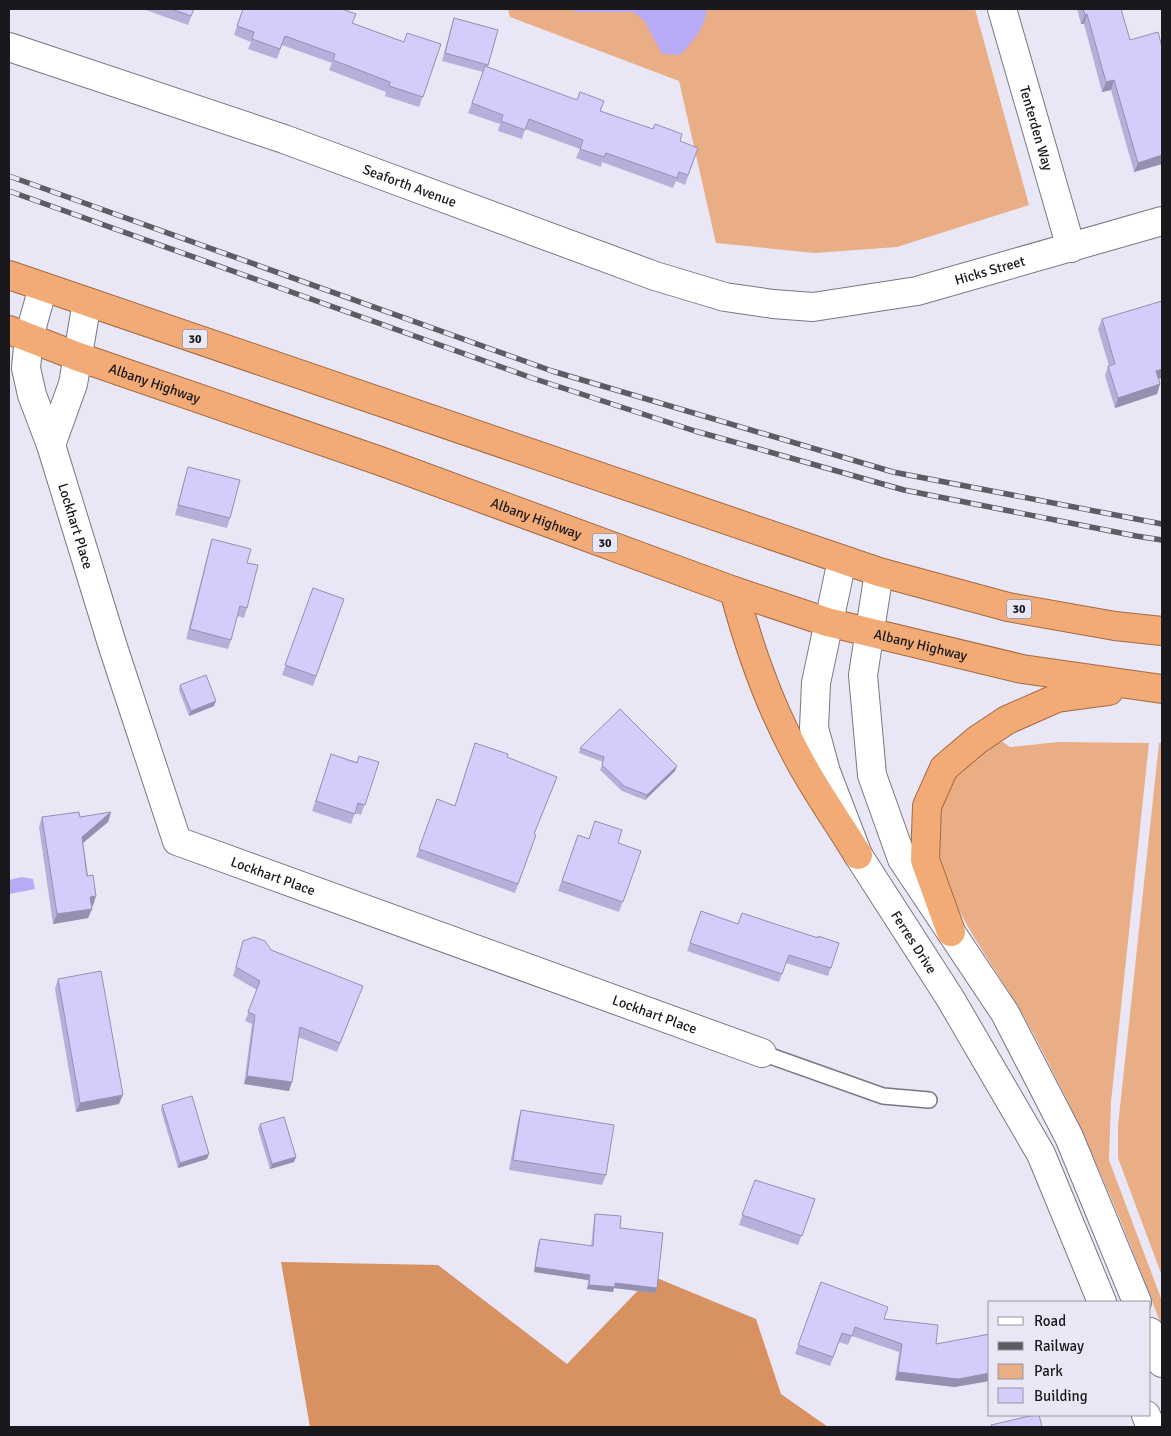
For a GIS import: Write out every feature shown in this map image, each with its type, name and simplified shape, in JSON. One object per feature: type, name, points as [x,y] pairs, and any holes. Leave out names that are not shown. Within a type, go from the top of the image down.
[{"type":"highway","name":"30","points":[[9,275],[879,572],[1008,607],[1115,626],[1162,631]]},
{"type":"highway","name":"Albany Highway","points":[[19,334],[76,356],[383,462],[827,622],[1022,669],[1152,688]]},
{"type":"highway","points":[[734,590],[747,638],[772,706],[796,756],[858,855]]},
{"type":"highway","points":[[951,932],[926,860],[927,806],[944,768],[977,740],[1008,720],[1057,698],[1152,688]]},
{"type":"street","name":"Tenterden Way","points":[[1002,9],[1071,248]]},
{"type":"street","name":"Seaforth Avenue","points":[[9,47],[284,139],[655,276],[725,297],[773,304],[813,307]]},
{"type":"street","name":"Hicks Street","points":[[813,307],[917,291],[1162,221]]},
{"type":"street","name":"Lockhart Place","points":[[43,287],[19,334],[32,395],[51,445],[116,656],[177,841],[762,1052]]},
{"type":"street","points":[[51,445],[73,384],[76,356],[87,302]]},
{"type":"street","name":"Ferres Drive","points":[[842,560],[827,622],[816,683],[814,728],[826,772],[858,855],[950,998],[1041,1154],[1102,1301]]},
{"type":"street","points":[[879,572],[863,675],[872,775],[902,859],[1005,1013],[1069,1137],[1137,1301]]},
{"type":"street","points":[[1151,1335],[1162,1363]]},
{"type":"lane","points":[[762,1052],[883,1096],[929,1100]]},
{"type":"green space","points":[[508,9],[975,9],[1029,205],[897,247],[815,253],[716,243],[679,81],[510,17]]},
{"type":"green space","points":[[1000,740],[1010,747],[1058,742],[1149,743],[1111,1102],[1109,1160],[1162,1301],[1162,1327],[1116,1209],[1078,1122],[1026,1020],[967,924],[945,878],[938,854],[937,814],[947,788],[964,767]]},
{"type":"green space","points":[[1159,743],[1162,743],[1162,1276],[1118,1158],[1118,1126]]},
{"type":"shaded area","points":[[573,9],[707,9],[701,28],[680,55],[662,54],[644,20],[633,12],[575,12]]},
{"type":"shaded area","points":[[22,877],[33,879],[35,889],[9,894],[9,880]]},
{"type":"shaded area","points":[[281,1262],[438,1265],[567,1364],[652,1276],[756,1319],[781,1394],[828,1427],[310,1427]]},
{"type":"building","points":[[171,9],[194,9],[191,16]]},
{"type":"building","points":[[243,9],[342,9],[356,14],[352,23],[404,42],[407,33],[441,44],[423,97],[389,86],[390,82],[333,60],[335,54],[285,36],[280,49],[252,39],[254,32],[237,26]]},
{"type":"building","points":[[1083,9],[1121,9],[1130,40],[1158,32],[1162,47],[1162,155],[1138,163],[1114,80],[1106,82],[1087,14],[1085,15]]},
{"type":"building","points":[[454,18],[498,30],[488,65],[445,53]]},
{"type":"building","points":[[485,66],[577,100],[580,92],[604,101],[600,111],[653,129],[655,124],[682,134],[680,141],[698,148],[688,175],[679,172],[677,178],[606,153],[604,157],[580,149],[583,140],[529,119],[525,130],[501,121],[503,115],[472,103]]},
{"type":"building","points":[[1162,301],[1162,369],[1156,371],[1160,384],[1118,398],[1108,366],[1115,364],[1102,319]]},
{"type":"building","points":[[188,467],[240,480],[230,518],[178,505]]},
{"type":"building","points":[[212,539],[251,549],[247,563],[258,565],[247,608],[240,606],[231,640],[190,629]]},
{"type":"building","points":[[313,588],[344,599],[316,676],[285,665]]},
{"type":"building","points":[[206,675],[216,701],[191,711],[180,685]]},
{"type":"building","points":[[620,709],[677,766],[647,795],[624,786],[602,765],[604,757],[580,748]]},
{"type":"building","points":[[475,743],[508,754],[507,757],[557,777],[534,834],[536,835],[518,884],[419,849],[437,799],[455,806]]},
{"type":"building","points":[[331,754],[357,763],[359,756],[379,762],[365,805],[358,803],[355,814],[316,801]]},
{"type":"building","points":[[79,812],[80,817],[111,812],[82,837],[87,876],[93,875],[96,896],[90,897],[92,909],[57,914],[42,817]]},
{"type":"building","points":[[595,821],[622,830],[618,843],[641,851],[623,902],[562,881],[578,835],[589,839]]},
{"type":"building","points":[[701,911],[738,924],[742,913],[839,943],[831,968],[789,955],[782,974],[690,943]]},
{"type":"building","points":[[254,937],[265,941],[271,950],[363,986],[340,1043],[300,1027],[292,1082],[247,1076],[255,1015],[248,1012],[260,981],[236,967],[243,941]]},
{"type":"building","points":[[101,971],[123,1095],[80,1103],[58,979]]},
{"type":"building","points":[[192,1096],[209,1154],[180,1163],[162,1105]]},
{"type":"building","points":[[521,1110],[614,1125],[606,1175],[513,1160]]},
{"type":"building","points":[[284,1117],[296,1157],[272,1164],[260,1124]]},
{"type":"building","points":[[755,1180],[815,1199],[802,1236],[742,1215]]},
{"type":"building","points":[[595,1214],[621,1216],[620,1228],[663,1233],[657,1288],[615,1283],[615,1287],[589,1285],[590,1275],[535,1267],[540,1239],[593,1246]]},
{"type":"building","points":[[821,1282],[888,1307],[884,1319],[938,1325],[936,1344],[988,1334],[988,1373],[958,1379],[898,1372],[902,1344],[855,1327],[852,1336],[842,1333],[833,1357],[798,1345]]},
{"type":"building","points":[[1030,1416],[1039,1416],[1042,1427],[992,1427],[991,1425]]},
{"type":"railway","points":[[9,176],[552,371],[893,472],[1162,524]]},
{"type":"railway","points":[[9,191],[532,378],[695,431],[904,490],[1162,540]]}]
